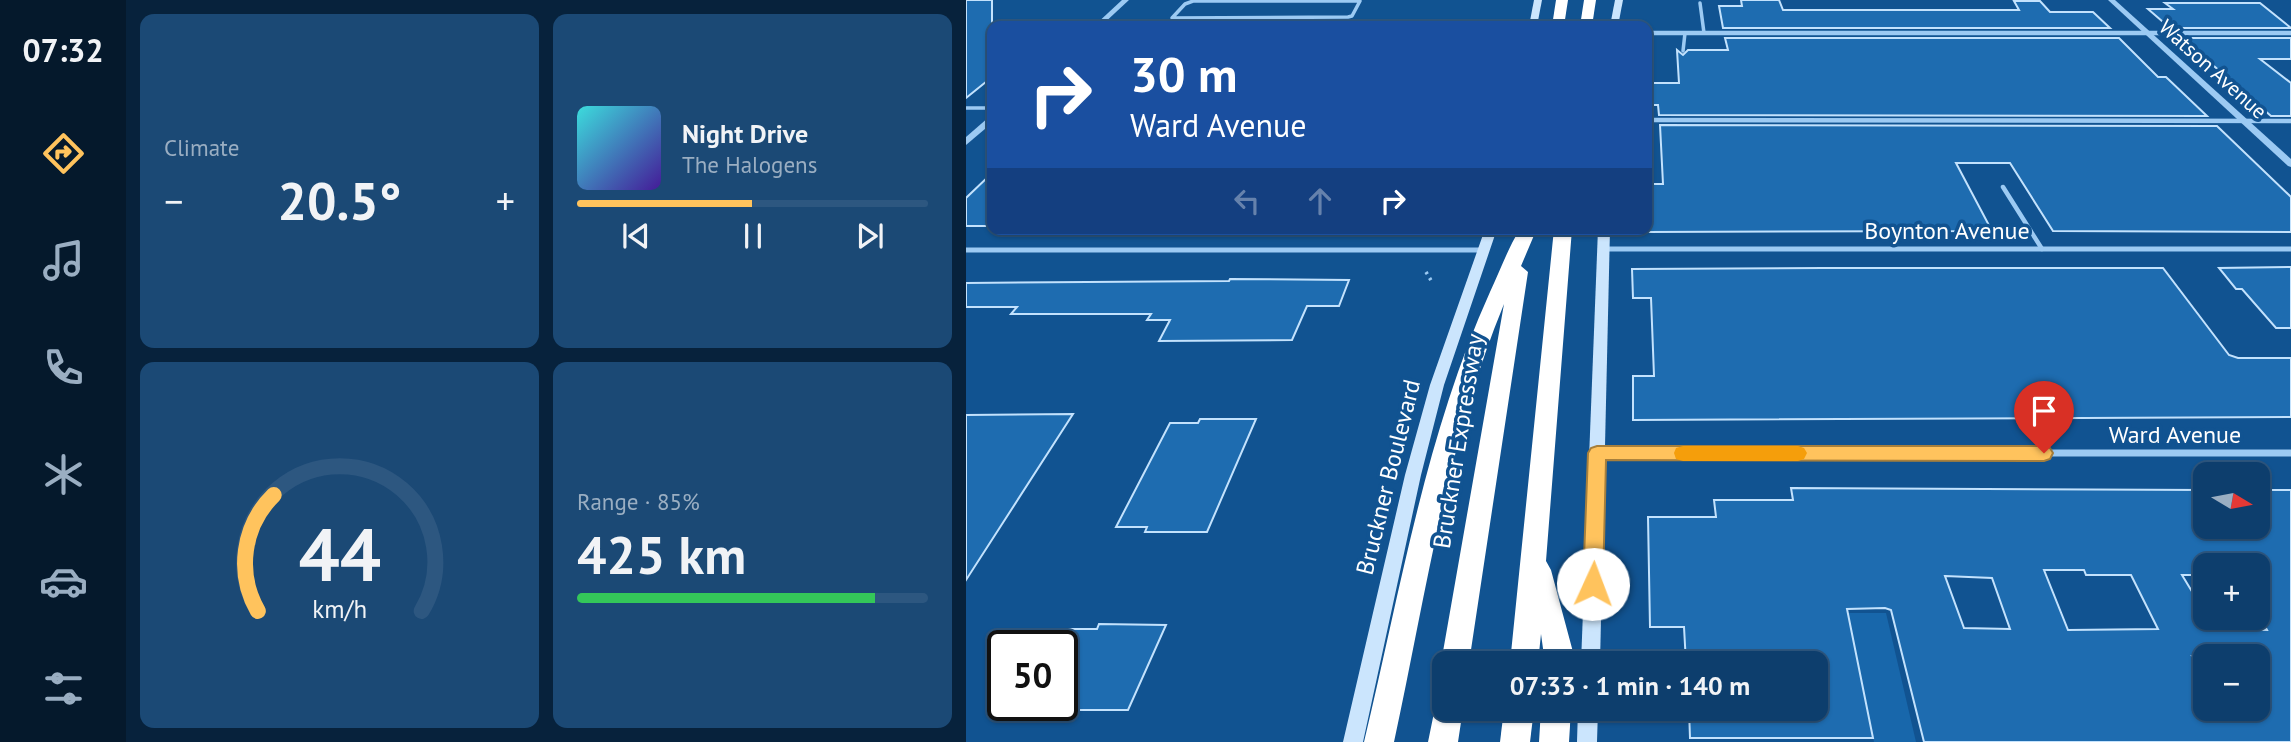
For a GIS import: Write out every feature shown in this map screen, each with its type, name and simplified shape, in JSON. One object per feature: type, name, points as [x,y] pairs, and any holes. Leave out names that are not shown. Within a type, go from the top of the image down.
[{"type":"highway","points":[[1559,21],[1562,0]]},
{"type":"highway","points":[[1587,21],[1590,1]]},
{"type":"highway","points":[[1379,742],[1433,509],[1465,389],[1480,339],[1525,235]]},
{"type":"highway","name":"Bruckner Expressway","points":[[1457,651],[1526,235]]},
{"type":"highway","points":[[1525,651],[1562,235]]},
{"type":"highway","points":[[1535,558],[1559,651]]},
{"type":"highway","points":[[1443,742],[1446,721]]},
{"type":"highway","points":[[1515,742],[1518,721]]},
{"type":"highway","points":[[1554,742],[1555,721]]},
{"type":"main road","points":[[1534,21],[1538,0]]},
{"type":"main road","points":[[1615,21],[1619,0]]},
{"type":"main road","name":"Bruckner Boulevard","points":[[1353,742],[1431,407],[1489,235]]},
{"type":"main road","points":[[1590,651],[1604,235]]},
{"type":"main road","points":[[1587,742],[1588,721]]},
{"type":"street","points":[[1103,21],[1126,0]]},
{"type":"street","name":"Watson Avenue","points":[[2111,0],[2291,164]]},
{"type":"street","points":[[1652,33],[2291,33]]},
{"type":"street","points":[[1652,120],[2291,121]]},
{"type":"street","points":[[966,142],[987,124]]},
{"type":"street","name":"Boynton Avenue","points":[[1603,249],[2291,249]]},
{"type":"street","points":[[966,250],[1484,250]]},
{"type":"street","name":"Ward Avenue","points":[[1597,453],[2291,453]]},
{"type":"lane","points":[[1193,1],[1360,1],[1350,17],[1172,17],[1185,4],[1193,1]]},
{"type":"lane","points":[[1700,3],[1704,33]]},
{"type":"lane","points":[[1683,51],[1685,33]]},
{"type":"lane","points":[[966,108],[987,108]]},
{"type":"lane","points":[[2003,187],[2042,249]]},
{"type":"path","points":[[1426,272],[1432,282]]},
{"type":"shaded area","points":[[1848,613],[1886,613],[1916,742],[1874,742]]},
{"type":"building","points":[[966,0],[992,0],[992,21],[987,21],[987,81],[966,98]]},
{"type":"building","points":[[1741,0],[1779,0],[1783,10],[2019,10],[2014,1],[2040,1],[2050,12],[2093,12],[2110,28],[1723,28],[1719,6],[1742,6]]},
{"type":"building","points":[[2165,3],[2260,3],[2291,28],[2170,28],[2148,9],[2173,9]]},
{"type":"building","points":[[1725,38],[2119,38],[2158,77],[2166,77],[2207,116],[1659,115],[1658,105],[1652,105],[1652,83],[1679,83],[1677,50],[1683,55],[1688,50],[1728,50]]},
{"type":"building","points":[[2182,38],[2291,38],[2291,59],[2260,59],[2291,83],[2291,116],[2271,116]]},
{"type":"building","points":[[1660,125],[2217,126],[2291,197],[2291,232],[2053,231],[2010,163],[1956,163],[1992,231],[1652,232],[1652,184],[1663,184]]},
{"type":"building","points":[[987,178],[987,226],[966,226],[966,198]]},
{"type":"building","points":[[2291,267],[2291,328],[2276,328],[2242,289],[2236,289],[2219,268]]},
{"type":"building","points":[[2163,268],[2229,355],[2238,358],[2291,358],[2291,417],[1633,420],[1633,376],[1654,376],[1651,298],[1633,298],[1632,269]]},
{"type":"building","points":[[1349,280],[1339,306],[1307,306],[1292,340],[1159,341],[1170,320],[1147,320],[1151,314],[1011,314],[1017,307],[966,307],[966,283]]},
{"type":"building","points":[[1073,414],[966,580],[966,415]]},
{"type":"building","points":[[1200,419],[1256,419],[1207,532],[1145,532],[1147,527],[1116,527],[1170,423],[1198,423]]},
{"type":"building","points":[[1791,488],[2193,490],[2193,539],[2270,539],[2270,490],[2291,490],[2291,742],[1924,742],[1891,610],[1885,608],[1847,609],[1873,738],[1690,738],[1689,721],[1828,721],[1828,651],[1685,651],[1684,627],[1650,627],[1648,517],[1716,517],[1714,500],[1793,500]],"holes":[[[2044,570],[2084,570],[2086,575],[2131,575],[2158,629],[2068,630]],[[1945,576],[1992,578],[2010,629],[1964,628]]]},
{"type":"building","points":[[1099,624],[1166,625],[1128,710],[1078,710],[1078,630],[1062,629],[1097,629]]},
{"type":"slow traffic","points":[[1683,453],[1798,453]]},
{"type":"route","points":[[1593,584],[1597,453],[2044,453]]}]
